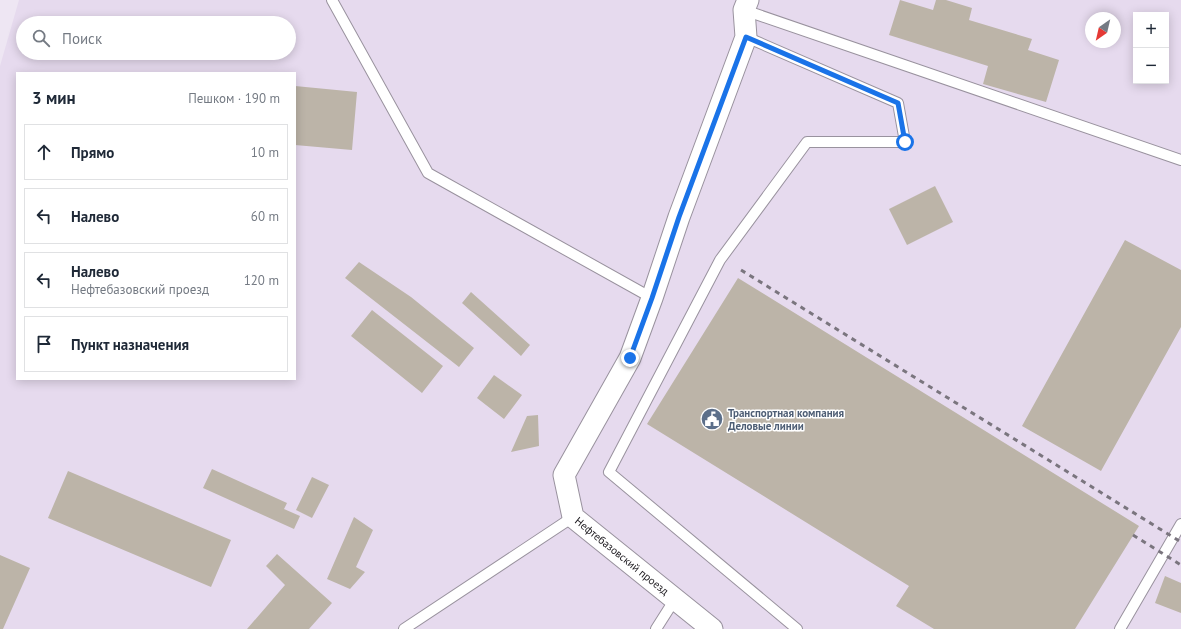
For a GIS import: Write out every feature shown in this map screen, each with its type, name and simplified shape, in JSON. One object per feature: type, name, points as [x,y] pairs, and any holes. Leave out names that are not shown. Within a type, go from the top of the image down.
[{"type":"street","name":"Нефтебазовский проезд","points":[[712,629],[573,517],[564,475],[630,358],[679,217],[746,37],[746,5]]},
{"type":"lane","points":[[332,0],[428,173],[652,298]]},
{"type":"lane","points":[[746,5],[1181,160]]},
{"type":"lane","points":[[746,37],[898,103],[905,142],[807,142],[720,260],[609,472],[796,629]]},
{"type":"lane","points":[[404,629],[573,517]]},
{"type":"lane","points":[[1120,629],[1181,524]]},
{"type":"lane","points":[[656,629],[675,599]]},
{"type":"shaded area","points":[[19,0],[1181,0],[1181,629],[0,629],[0,66]]},
{"type":"building","points":[[900,0],[933,10],[936,0],[946,0],[972,8],[969,20],[1032,39],[1028,50],[1059,60],[1046,102],[983,84],[988,66],[889,35]]},
{"type":"building","points":[[296,86],[357,92],[352,150],[296,145]]},
{"type":"building","points":[[935,186],[953,222],[907,245],[889,209]]},
{"type":"building","points":[[1125,240],[1181,270],[1181,327],[1101,471],[1022,426]]},
{"type":"building","points":[[359,262],[411,297],[474,348],[459,367],[345,278]]},
{"type":"building","points":[[738,278],[1139,526],[1075,629],[934,629],[896,606],[909,586],[647,424]]},
{"type":"building","points":[[471,292],[530,345],[521,356],[462,303]]},
{"type":"building","points":[[372,310],[443,366],[422,393],[351,336]]},
{"type":"building","points":[[494,375],[522,395],[504,419],[477,398]]},
{"type":"building","points":[[538,415],[539,446],[511,452],[527,416]]},
{"type":"building","points":[[212,469],[287,503],[284,509],[300,516],[294,529],[203,488]]},
{"type":"building","points":[[68,471],[231,540],[211,587],[48,518]]},
{"type":"building","points":[[312,477],[329,485],[312,518],[296,510]]},
{"type":"building","points":[[354,517],[373,530],[356,567],[365,572],[350,589],[327,579]]},
{"type":"building","points":[[277,554],[332,603],[309,629],[247,629],[285,585],[266,566]]},
{"type":"building","points":[[0,555],[30,568],[3,629],[0,629]]},
{"type":"building","points":[[1165,576],[1181,583],[1181,613],[1155,603]]},
{"type":"railway","points":[[741,270],[1181,542]]},
{"type":"railway","points":[[1133,535],[1181,565]]},
{"type":"place","name":"Транспортная компания Деловые линии","points":[[712,419]]},
{"type":"route","points":[[630,358],[679,217],[746,37],[898,103],[905,142]]}]
